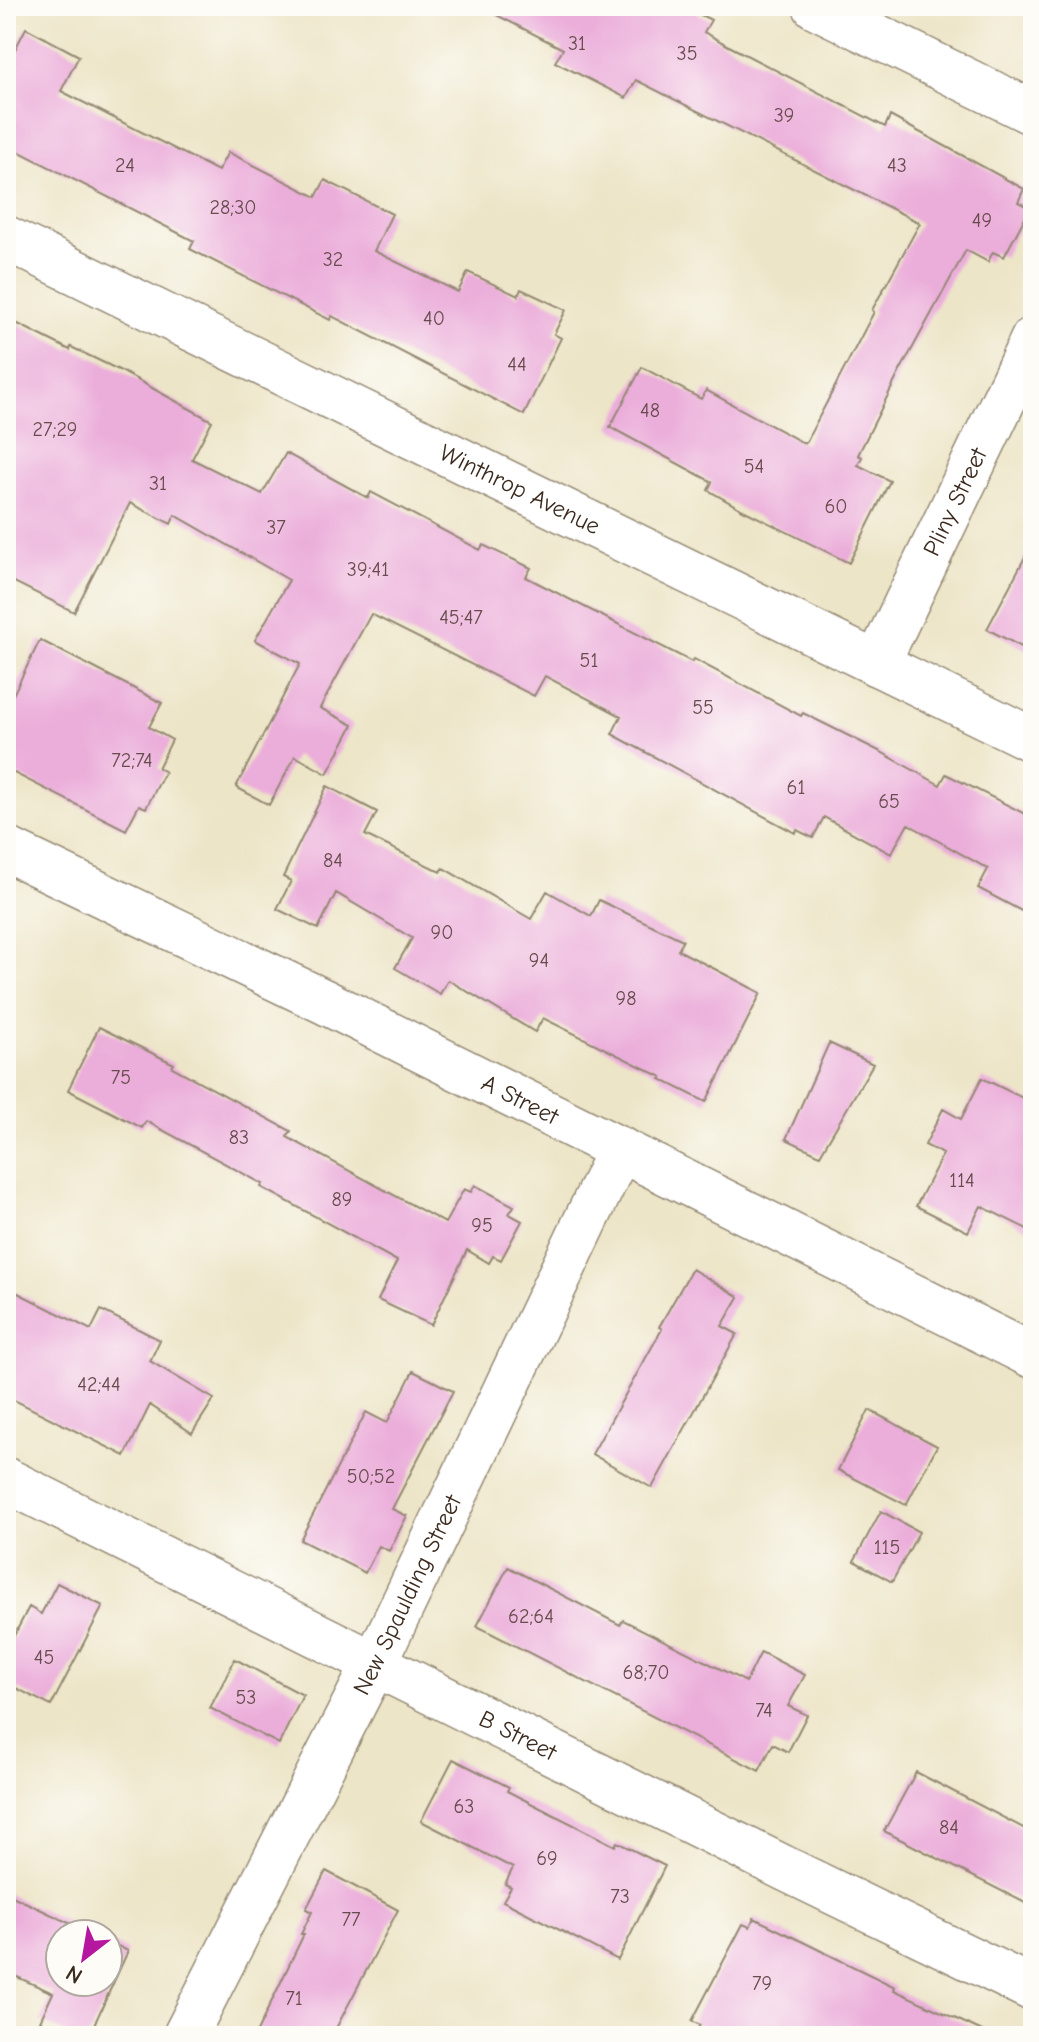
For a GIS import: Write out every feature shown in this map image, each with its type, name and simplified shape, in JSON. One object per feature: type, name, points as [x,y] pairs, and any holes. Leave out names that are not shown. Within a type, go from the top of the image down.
[{"type":"street","points":[[815,6],[1033,113]]},
{"type":"street","name":"Winthrop Avenue","points":[[6,238],[1033,740]]},
{"type":"street","name":"Pliny Street","points":[[877,664],[1033,339]]},
{"type":"street","name":"A Street","points":[[6,849],[323,1001],[1033,1356]]},
{"type":"street","name":"New Spaulding Street","points":[[185,2036],[375,1663],[620,1149]]},
{"type":"street","name":"B Street","points":[[6,1480],[1033,1989]]},
{"type":"building","points":[[479,6],[683,6],[711,20],[704,32],[729,46],[885,127],[890,116],[1024,189],[1018,202],[1030,208],[1004,257],[993,252],[988,262],[966,250],[858,455],[862,457],[858,465],[890,481],[849,563],[743,510],[708,490],[712,482],[610,427],[642,367],[701,399],[706,390],[805,444],[874,312],[872,310],[920,223],[636,80],[626,98],[555,62],[563,49]]},
{"type":"building","points":[[26,28],[79,56],[61,91],[218,171],[228,152],[316,197],[325,180],[392,214],[374,251],[458,292],[468,272],[518,296],[521,289],[566,310],[554,334],[561,338],[524,415],[332,316],[330,320],[190,249],[194,241],[6,145],[6,67]]},
{"type":"building","points":[[6,318],[123,372],[212,421],[192,459],[262,494],[286,453],[368,498],[371,492],[480,550],[483,545],[531,568],[526,577],[692,662],[694,659],[801,716],[803,713],[881,752],[940,785],[946,774],[1033,818],[1033,917],[978,888],[988,869],[908,824],[891,854],[824,817],[813,838],[797,830],[795,833],[612,734],[621,716],[545,676],[534,696],[371,614],[320,708],[353,725],[327,774],[295,756],[269,805],[236,787],[300,664],[255,640],[289,580],[175,515],[171,524],[130,503],[74,612],[6,578]]},
{"type":"building","points":[[1033,542],[1033,653],[987,629]]},
{"type":"building","points":[[40,640],[162,703],[149,727],[172,740],[158,768],[165,772],[146,808],[139,805],[126,830],[6,769],[6,709]]},
{"type":"building","points":[[327,786],[377,812],[365,835],[441,872],[443,868],[531,919],[547,891],[591,916],[599,900],[683,940],[678,950],[761,993],[706,1102],[543,1018],[535,1032],[448,980],[440,994],[395,968],[412,938],[336,893],[318,929],[277,909],[291,881],[283,877]]},
{"type":"building","points":[[99,1027],[174,1064],[172,1067],[291,1131],[287,1137],[445,1223],[464,1189],[471,1192],[475,1185],[514,1206],[509,1214],[522,1221],[501,1260],[493,1256],[489,1263],[467,1250],[431,1325],[378,1300],[397,1261],[146,1121],[142,1128],[68,1090]]},
{"type":"building","points":[[829,1043],[873,1064],[820,1155],[786,1139]]},
{"type":"building","points":[[982,1078],[1033,1103],[1033,1232],[981,1206],[968,1232],[916,1206],[943,1154],[925,1145],[943,1109],[961,1119]]},
{"type":"building","points":[[692,1269],[739,1297],[722,1326],[737,1334],[652,1488],[592,1454]]},
{"type":"building","points":[[6,1287],[91,1330],[101,1310],[160,1340],[150,1361],[214,1399],[192,1433],[150,1405],[125,1456],[6,1396]]},
{"type":"building","points":[[413,1371],[453,1391],[392,1509],[407,1516],[389,1551],[379,1546],[365,1573],[300,1540],[366,1412],[387,1423]]},
{"type":"building","points":[[869,1410],[937,1446],[906,1505],[838,1470]]},
{"type":"building","points":[[881,1511],[919,1532],[892,1582],[854,1561]]},
{"type":"building","points":[[508,1567],[620,1625],[623,1620],[746,1682],[761,1652],[805,1675],[788,1706],[807,1715],[788,1752],[773,1744],[759,1771],[477,1626]]},
{"type":"building","points":[[57,1583],[103,1606],[51,1706],[6,1683],[6,1651],[29,1607],[41,1614]]},
{"type":"building","points":[[235,1659],[303,1695],[279,1744],[210,1708]]},
{"type":"building","points":[[453,1759],[509,1787],[507,1791],[615,1846],[617,1842],[665,1866],[618,1960],[503,1901],[511,1887],[505,1884],[513,1868],[421,1821]]},
{"type":"building","points":[[916,1772],[1033,1833],[1033,1907],[884,1831]]},
{"type":"building","points":[[326,1871],[398,1910],[332,2036],[255,2036],[304,1934],[301,1934],[312,1912],[306,1909]]},
{"type":"building","points":[[6,1893],[58,1918],[44,1918],[44,1989],[6,1972]]},
{"type":"building","points":[[754,1918],[895,1987],[894,1990],[993,2036],[694,2036],[700,2025],[692,2021],[743,1924],[750,1927]]},
{"type":"building","points":[[51,1998],[106,1998],[89,2036],[71,2036],[40,2021]]}]
